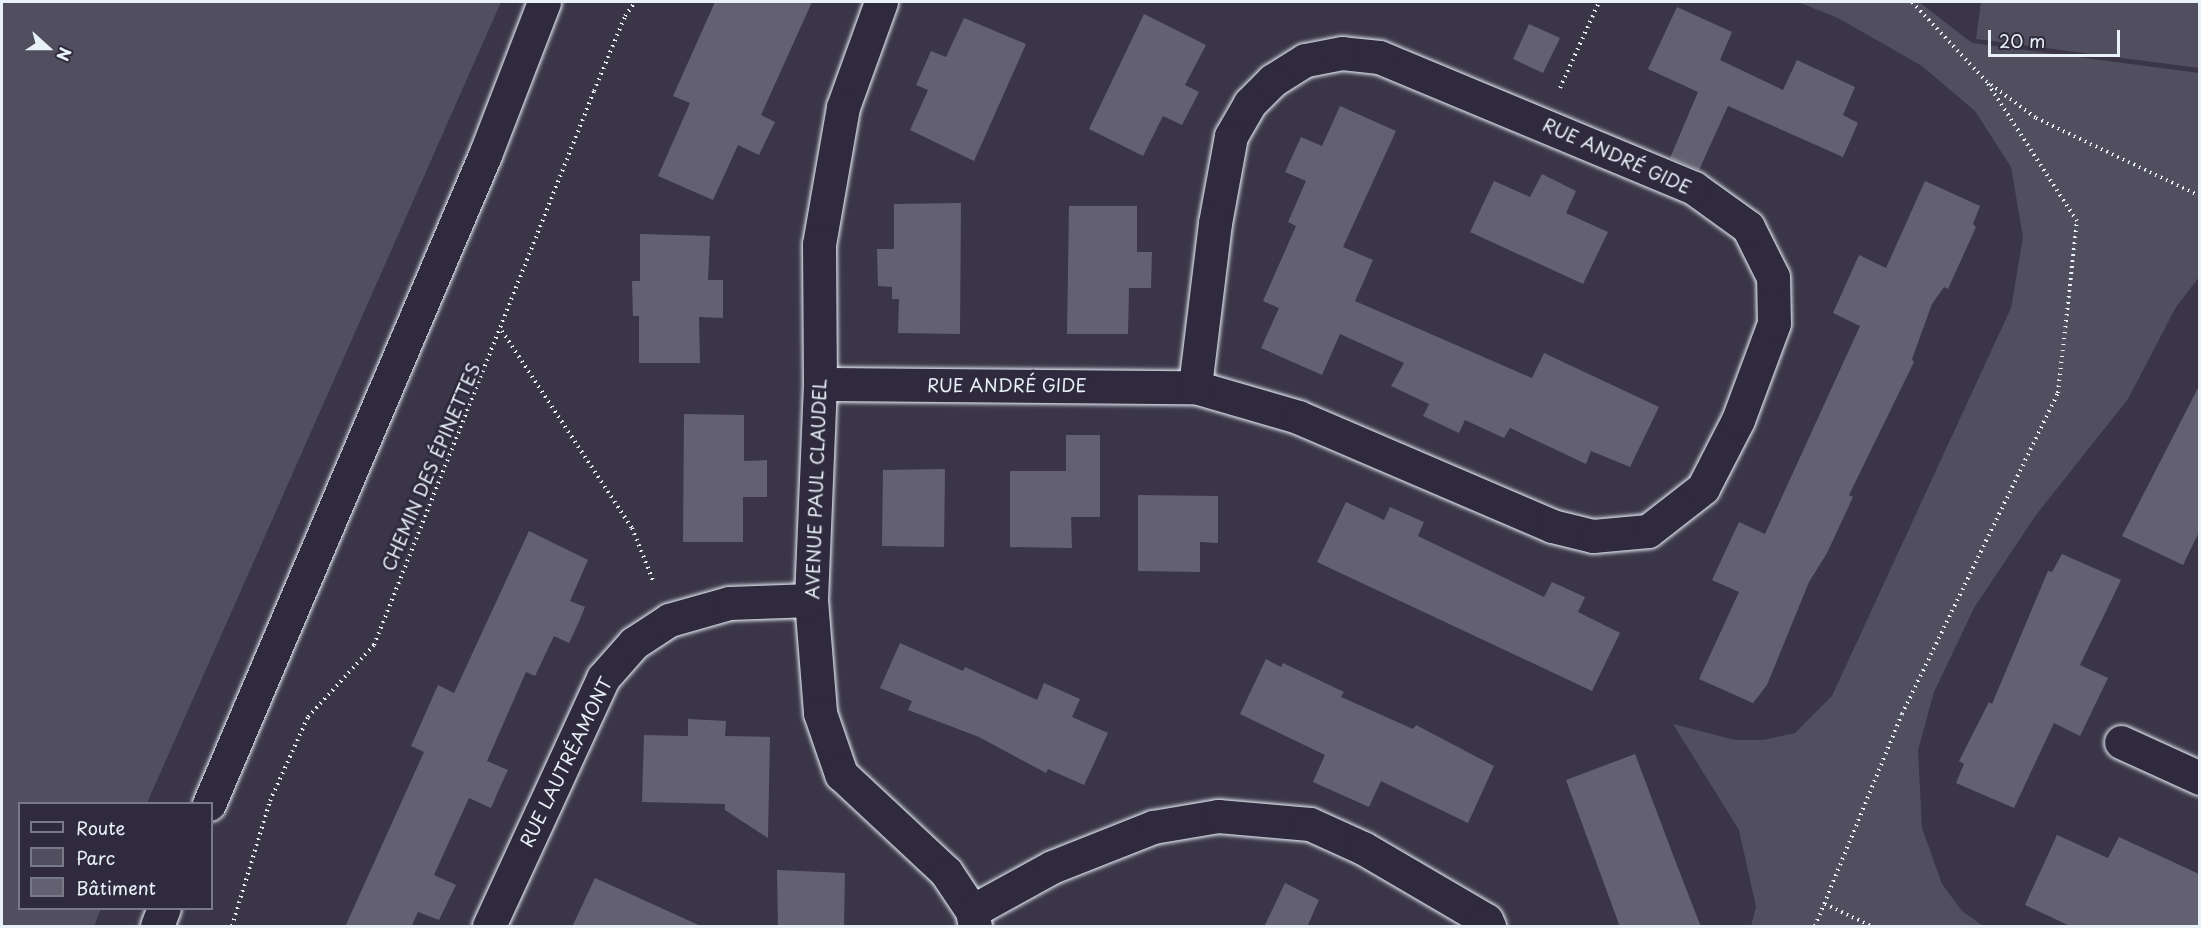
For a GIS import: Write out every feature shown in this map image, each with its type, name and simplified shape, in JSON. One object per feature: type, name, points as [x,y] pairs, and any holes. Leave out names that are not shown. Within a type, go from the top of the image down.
[{"type":"street","points":[[210,802],[485,155],[544,2]]},
{"type":"street","name":"AVENUE PAUL CLAUDEL","points":[[881,2],[843,107],[819,244],[820,384],[811,600],[820,713],[841,774],[876,811],[946,872],[974,919]]},
{"type":"street","name":"RUE ANDRÉ GIDE","points":[[820,384],[1194,387],[1298,417],[1552,526],[1593,536],[1648,531],[1703,488],[1738,420],[1774,323],[1773,277],[1748,227],[1694,189],[1544,124],[1379,57],[1342,53],[1305,60],[1273,80],[1250,103],[1231,136],[1215,223],[1194,387]]},
{"type":"street","name":"RUE LAUTRÉAMONT","points":[[489,927],[603,678],[634,643],[669,620],[729,603],[811,600]]},
{"type":"street","points":[[2121,742],[2196,769]]},
{"type":"street","points":[[974,919],[1052,867],[1153,826],[1218,816],[1310,824],[1363,848],[1486,920],[1489,927]]},
{"type":"street","points":[[157,927],[164,910]]},
{"type":"path","name":"CHEMIN DES ÉPINETTES","points":[[232,927],[270,801],[308,717],[374,645],[502,331],[594,91],[625,16],[635,2]]},
{"type":"path","points":[[1544,124],[1599,2]]},
{"type":"path","points":[[1815,927],[1902,714],[2058,393],[2077,221],[1986,81],[1912,2]]},
{"type":"path","points":[[1986,81],[2036,118],[2106,153],[2184,185],[2199,196]]},
{"type":"path","points":[[502,331],[632,528],[669,620]]},
{"type":"path","points":[[1825,904],[1871,927]]},
{"type":"green space","points":[[2,2],[501,2],[147,802],[18,802],[18,910],[101,910],[94,926],[2,926]]},
{"type":"green space","points":[[1798,2],[1919,2],[1972,43],[2199,73],[2199,277],[2176,307],[2128,399],[2036,515],[1974,608],[1934,692],[1918,750],[1922,828],[1942,884],[1962,911],[1983,926],[1751,926],[1756,907],[1739,830],[1673,724],[1735,740],[1763,740],[1795,733],[1832,696],[2011,308],[2023,237],[2011,167],[1975,111],[1922,66],[1838,18]]},
{"type":"green space","points":[[1981,2],[2199,2],[2199,68],[1976,39]]},
{"type":"building","points":[[715,2],[812,2],[761,115],[775,122],[759,155],[738,145],[713,200],[658,176],[690,103],[673,96]]},
{"type":"building","points":[[1677,7],[1732,32],[1720,60],[1783,90],[1797,60],[1855,87],[1843,115],[1858,123],[1843,157],[1728,106],[1699,170],[1670,158],[1698,92],[1648,69]]},
{"type":"building","points":[[1144,14],[1206,45],[1185,85],[1199,92],[1182,125],[1163,116],[1143,156],[1089,129]]},
{"type":"building","points":[[964,18],[1026,44],[974,161],[910,130],[928,90],[916,85],[931,51],[946,57]]},
{"type":"building","points":[[1529,24],[1560,38],[1543,73],[1513,59]]},
{"type":"building","points":[[1340,106],[1396,131],[1343,247],[1373,260],[1355,301],[1532,378],[1544,353],[1659,407],[1630,467],[1591,451],[1586,464],[1510,428],[1504,438],[1465,420],[1459,433],[1423,416],[1429,404],[1391,386],[1404,363],[1340,334],[1322,375],[1261,348],[1279,308],[1263,301],[1296,226],[1288,222],[1306,181],[1285,172],[1301,137],[1322,146]]},
{"type":"building","points":[[1542,174],[1576,191],[1566,213],[1608,232],[1583,284],[1470,232],[1494,181],[1530,197]]},
{"type":"building","points":[[1925,181],[1980,206],[1973,224],[1976,227],[1948,289],[1944,287],[1932,304],[1912,359],[1914,362],[1849,495],[1853,497],[1827,553],[1809,582],[1767,685],[1753,703],[1699,679],[1739,592],[1712,580],[1739,522],[1765,534],[1860,326],[1833,313],[1859,255],[1886,268]]},
{"type":"building","points":[[961,203],[960,334],[898,333],[899,299],[892,299],[892,287],[878,286],[877,249],[894,249],[894,204]]},
{"type":"building","points":[[1069,206],[1137,206],[1137,252],[1152,252],[1151,288],[1129,288],[1128,334],[1067,334]]},
{"type":"building","points":[[640,234],[710,236],[708,280],[723,280],[723,318],[699,317],[700,363],[639,363],[639,316],[633,316],[632,281],[640,281]]},
{"type":"building","points":[[2199,386],[2199,532],[2183,565],[2122,536]]},
{"type":"building","points":[[684,414],[744,415],[744,461],[767,460],[767,497],[743,497],[743,542],[683,542]]},
{"type":"building","points":[[1066,435],[1100,435],[1100,517],[1071,517],[1072,548],[1010,547],[1010,471],[1066,471]]},
{"type":"building","points":[[945,469],[944,547],[882,546],[883,470]]},
{"type":"building","points":[[1138,495],[1218,496],[1218,543],[1200,542],[1200,572],[1138,571]]},
{"type":"building","points":[[1346,502],[1384,520],[1390,507],[1424,522],[1418,536],[1544,597],[1552,582],[1585,597],[1578,612],[1620,633],[1592,691],[1317,562]]},
{"type":"building","points":[[529,531],[588,560],[570,601],[585,607],[578,624],[569,643],[554,636],[535,676],[526,672],[487,761],[508,770],[491,808],[469,798],[434,875],[456,885],[439,920],[418,912],[411,927],[345,927],[424,752],[411,746],[438,685],[454,693]]},
{"type":"building","points":[[2062,554],[2121,580],[2080,665],[2108,678],[2080,736],[2054,723],[2014,808],[1956,783],[1964,764],[1959,761],[1989,702],[1992,704],[2048,571],[2052,572]]},
{"type":"building","points":[[900,643],[963,671],[965,667],[1037,700],[1044,683],[1080,699],[1072,717],[1108,733],[1084,785],[1048,769],[1046,773],[979,737],[908,710],[912,701],[880,688]]},
{"type":"building","points":[[1266,659],[1281,667],[1283,663],[1344,692],[1341,697],[1413,729],[1416,725],[1494,766],[1468,823],[1381,781],[1369,807],[1313,782],[1325,755],[1240,714]]},
{"type":"building","points":[[688,719],[726,721],[725,736],[770,737],[768,838],[725,810],[725,804],[642,802],[644,735],[688,736]]},
{"type":"building","points":[[1635,754],[1701,927],[1620,927],[1566,780]]},
{"type":"building","points":[[2057,835],[2108,858],[2119,837],[2199,874],[2199,927],[2072,927],[2025,905]]},
{"type":"building","points":[[777,870],[845,873],[844,927],[778,927]]},
{"type":"building","points":[[595,878],[703,927],[572,927]]},
{"type":"building","points":[[1285,883],[1319,900],[1307,927],[1264,927]]}]
